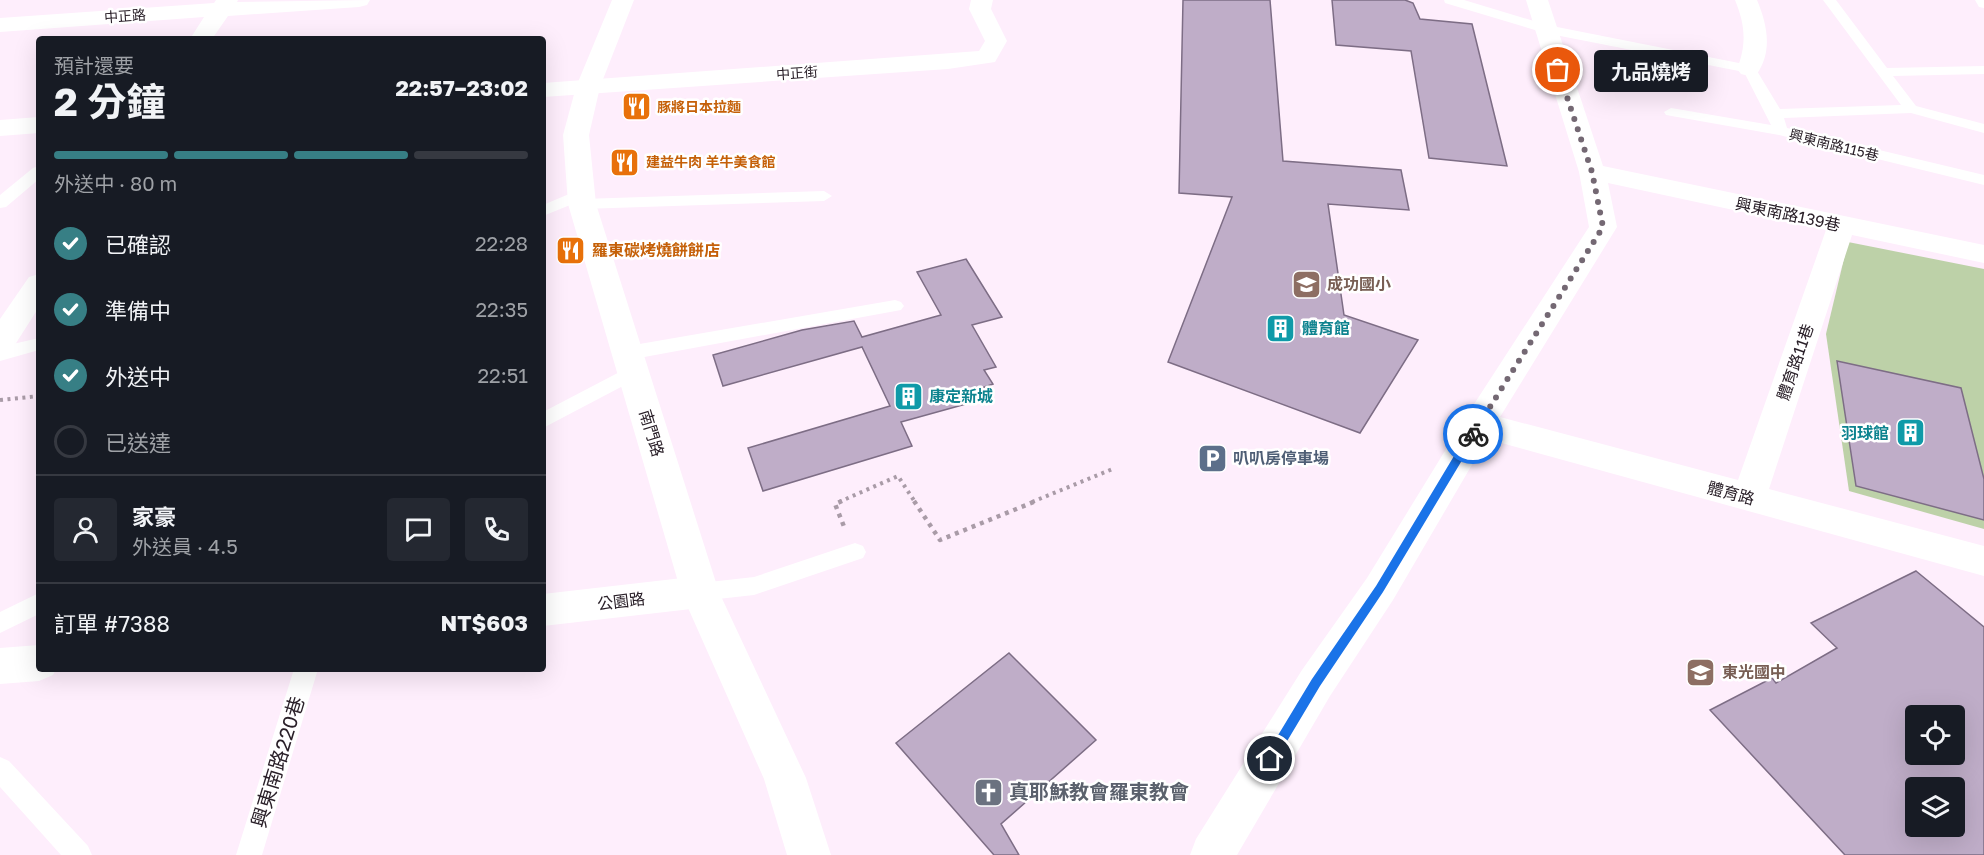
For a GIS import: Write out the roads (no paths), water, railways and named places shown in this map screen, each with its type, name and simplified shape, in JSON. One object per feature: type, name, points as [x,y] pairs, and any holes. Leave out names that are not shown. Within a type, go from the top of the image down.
[{"type":"street","name":"中正路","points":[[0,25],[223,5],[359,0]]},
{"type":"street","name":"南門路","points":[[622,0],[588,87],[576,135],[581,199],[700,592],[786,778],[809,855]]},
{"type":"street","name":"中正街","points":[[546,90],[948,62],[987,57],[996,40],[980,9],[982,0]]},
{"type":"street","points":[[1746,0],[1755,20],[1757,51],[1749,69]]},
{"type":"street","points":[[203,36],[223,5]]},
{"type":"street","points":[[1212,855],[1316,683],[1380,589],[1479,424],[1603,227],[1592,172],[1541,14]]},
{"type":"street","points":[[0,128],[36,125]]},
{"type":"street","name":"興東南路139巷","points":[[1592,172],[1984,254]]},
{"type":"street","name":"體育路11巷","points":[[1749,498],[1841,225]]},
{"type":"street","points":[[0,343],[36,289]]},
{"type":"street","name":"體育路","points":[[1479,424],[1984,561]]},
{"type":"street","name":"公園路","points":[[546,610],[700,592]]},
{"type":"street","points":[[0,666],[36,663]]},
{"type":"lane","points":[[1450,0],[1541,14],[1749,69]]},
{"type":"lane","points":[[1830,0],[1911,109]]},
{"type":"lane","points":[[1981,0],[1984,4]]},
{"type":"lane","name":"興東南路115巷","points":[[1749,69],[1775,114],[1781,131],[1984,180]]},
{"type":"lane","points":[[1884,72],[1984,70]]},
{"type":"lane","points":[[1775,114],[1911,109],[1984,129]]},
{"type":"lane","points":[[1671,112],[1781,131]]},
{"type":"lane","points":[[0,203],[36,173]]},
{"type":"lane","points":[[546,210],[581,199],[824,196]]},
{"type":"lane","points":[[546,419],[630,362],[895,306]]},
{"type":"lane","points":[[0,354],[36,345]]},
{"type":"lane","points":[[700,592],[754,586],[855,552]]},
{"type":"lane","points":[[0,623],[36,605]]},
{"type":"lane","name":"興東南路220巷","points":[[249,855],[305,672]]},
{"type":"lane","points":[[0,769],[80,855]]},
{"type":"place","name":"九品燒烤","points":[[1558,70]]},
{"type":"place","name":"豚將日本拉麵","points":[[636,107]]},
{"type":"place","name":"建益牛肉 羊牛美食館","points":[[625,162]]},
{"type":"place","name":"羅東碳烤燒餅餅店","points":[[571,250]]},
{"type":"place","name":"成功國小","points":[[1306,284]]},
{"type":"place","name":"體育館","points":[[1281,328]]},
{"type":"place","name":"康定新城","points":[[908,396]]},
{"type":"place","name":"羽球館","points":[[1910,433]]},
{"type":"place","name":"叭叭房停車場","points":[[1212,458]]},
{"type":"place","name":"東光國中","points":[[1701,672]]},
{"type":"place","name":"真耶穌教會羅東教會","points":[[988,792]]}]
